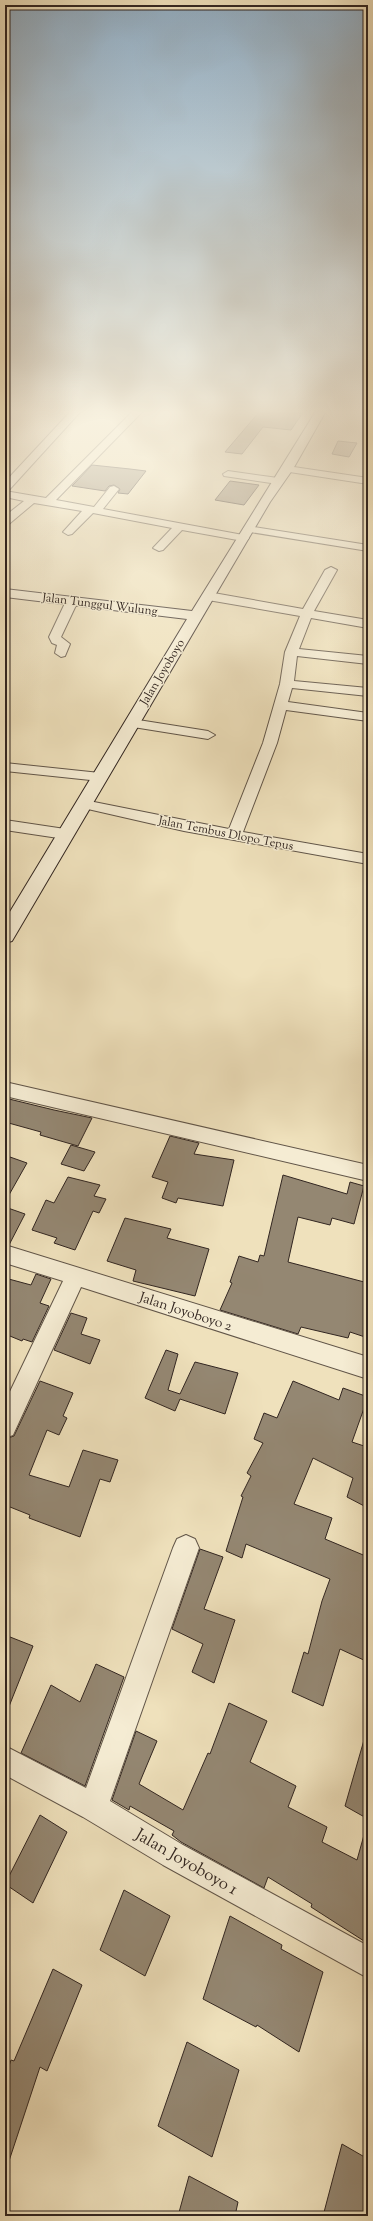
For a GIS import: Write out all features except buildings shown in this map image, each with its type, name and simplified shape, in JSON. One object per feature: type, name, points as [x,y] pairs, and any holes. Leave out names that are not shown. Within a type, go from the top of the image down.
[{"type":"main road","name":"Jalan Joyoboyo","points":[[5,936],[258,515]]},
{"type":"main road","name":"Jalan Tunggul Wulung","points":[[5,593],[196,616]]},
{"type":"street","points":[[5,522],[14,515]]},
{"type":"street","points":[[68,532],[88,515]]},
{"type":"street","points":[[118,515],[180,526],[368,548]]},
{"type":"street","points":[[159,548],[180,526]]},
{"type":"street","points":[[234,835],[270,743],[287,684],[291,652],[308,614],[331,570]]},
{"type":"street","points":[[208,596],[308,614],[367,620]]},
{"type":"street","points":[[61,653],[64,644],[56,640],[55,637],[72,601]]},
{"type":"street","points":[[291,652],[368,660]]},
{"type":"street","points":[[287,684],[368,692]]},
{"type":"street","points":[[281,705],[368,717]]},
{"type":"street","points":[[132,723],[208,734]]},
{"type":"street","points":[[5,767],[100,777]]},
{"type":"street","name":"Jalan Tembus Dlopo Tepus","points":[[84,804],[234,835],[368,859]]},
{"type":"street","points":[[5,824],[65,834]]},
{"type":"street","points":[[5,1089],[368,1173]]},
{"type":"street","name":"Jalan Joyoboyo 2","points":[[5,1254],[368,1368]]},
{"type":"street","points":[[5,1427],[76,1276]]},
{"type":"street","points":[[93,1806],[186,1548]]},
{"type":"street","name":"Jalan Joyoboyo 1","points":[[5,1760],[93,1806],[173,1856],[368,1963]]}]
